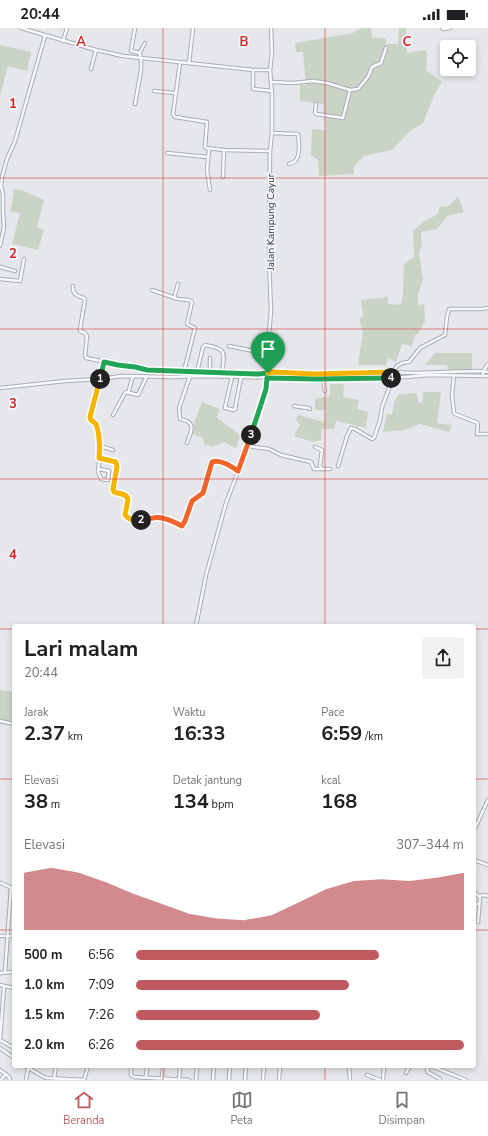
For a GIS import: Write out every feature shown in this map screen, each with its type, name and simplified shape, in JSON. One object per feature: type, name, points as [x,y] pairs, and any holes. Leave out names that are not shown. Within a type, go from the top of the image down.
[{"type":"street","points":[[21,28],[45,36],[123,56],[189,64],[253,70],[270,70]]},
{"type":"street","points":[[63,40],[67,28]]},
{"type":"street","points":[[135,28],[131,51],[140,53]]},
{"type":"street","points":[[189,64],[193,28]]},
{"type":"street","name":"Jalan Kampung Cayur","points":[[196,624],[212,552],[228,494],[238,471],[266,389],[270,363],[268,343],[271,310],[269,259],[270,151],[272,133],[272,91],[270,70],[272,53],[271,28]]},
{"type":"street","points":[[442,28],[450,28]]},
{"type":"street","points":[[0,246],[4,227],[4,194],[1,187],[2,177],[7,159],[15,141],[45,36]]},
{"type":"street","points":[[135,104],[141,70],[140,53],[145,44]]},
{"type":"street","points":[[271,82],[322,82],[350,90],[358,89],[368,77],[372,67],[381,63],[386,48]]},
{"type":"street","points":[[91,69],[96,50]]},
{"type":"street","points":[[180,63],[172,113],[173,116],[207,122],[206,148],[270,151]]},
{"type":"street","points":[[253,70],[253,89],[272,91]]},
{"type":"street","points":[[316,104],[316,114],[343,118],[350,90]]},
{"type":"street","points":[[154,91],[175,93]]},
{"type":"street","points":[[272,133],[298,134],[297,158],[295,161],[288,164]]},
{"type":"street","points":[[209,149],[207,170],[210,190]]},
{"type":"street","points":[[223,177],[224,150]]},
{"type":"street","points":[[168,153],[208,157]]},
{"type":"street","points":[[0,279],[20,281],[24,259]]},
{"type":"street","points":[[0,267],[15,271]]},
{"type":"street","points":[[174,298],[178,284]]},
{"type":"street","points":[[73,286],[74,293],[85,300],[80,329],[80,331],[85,333],[87,338],[85,356],[86,358],[104,362],[147,370],[222,372],[323,379],[454,375],[488,376]]},
{"type":"street","points":[[152,290],[174,298],[192,302],[187,324],[195,328],[184,371]]},
{"type":"street","points":[[338,466],[351,428],[372,439],[374,438],[380,420],[382,407],[393,378],[394,368],[409,362],[420,348],[445,335],[447,314],[449,309],[488,308]]},
{"type":"street","points":[[197,372],[205,344],[219,349],[224,353],[225,357],[222,376]]},
{"type":"street","points":[[229,346],[270,354]]},
{"type":"street","points":[[210,358],[210,372]]},
{"type":"street","points":[[99,469],[109,471],[108,480],[100,478],[98,471],[100,446],[99,434],[96,424],[90,417],[104,362]]},
{"type":"street","points":[[483,376],[483,372],[488,364]]},
{"type":"street","points":[[0,388],[122,376],[241,377],[267,375],[272,372],[315,374],[488,372]]},
{"type":"street","points":[[454,375],[452,395],[454,413],[478,423],[477,434],[488,434]]},
{"type":"street","points":[[128,393],[133,376]]},
{"type":"street","points":[[113,415],[124,393],[138,395],[147,376]]},
{"type":"street","points":[[186,443],[191,434],[192,427],[188,422],[180,419],[179,408],[190,376]]},
{"type":"street","points":[[232,377],[225,408],[234,410],[241,377]]},
{"type":"street","points":[[323,379],[325,391]]},
{"type":"street","points":[[294,406],[310,409]]},
{"type":"street","points":[[100,446],[113,450]]},
{"type":"street","points":[[247,446],[269,450],[281,455],[311,462],[313,464],[313,468],[330,469]]},
{"type":"street","points":[[315,447],[322,450],[320,466],[322,469]]},
{"type":"street","points":[[99,458],[114,461],[117,464],[113,489],[114,492],[124,494],[128,497],[125,515],[128,518],[145,521],[153,518],[161,518],[182,526],[192,501],[203,493],[212,462],[216,460],[223,462],[238,471]]},
{"type":"street","points":[[0,721],[12,724]]},
{"type":"street","points":[[476,826],[488,800]]},
{"type":"street","points":[[476,861],[488,865]]},
{"type":"street","points":[[2,883],[12,888],[5,972]]},
{"type":"street","points":[[476,893],[480,898],[478,922]]},
{"type":"street","points":[[479,896],[488,896]]},
{"type":"street","points":[[0,936],[12,936]]},
{"type":"street","points":[[0,973],[12,972]]},
{"type":"street","points":[[0,985],[12,988]]},
{"type":"street","points":[[4,987],[0,1039],[12,1047]]},
{"type":"street","points":[[0,1048],[12,1057]]},
{"type":"street","points":[[54,1078],[56,1068]]},
{"type":"street","points":[[26,1080],[28,1069],[42,1076],[84,1080],[87,1068]]},
{"type":"street","points":[[131,1068],[131,1075],[134,1077],[189,1080]]},
{"type":"street","points":[[146,1077],[147,1068]]},
{"type":"street","points":[[163,1068],[165,1079]]},
{"type":"street","points":[[177,1080],[180,1068]]},
{"type":"street","points":[[196,1080],[197,1068]]},
{"type":"street","points":[[213,1080],[214,1068]]},
{"type":"street","points":[[229,1080],[230,1068]]},
{"type":"street","points":[[245,1080],[246,1068]]},
{"type":"street","points":[[263,1080],[264,1068]]},
{"type":"street","points":[[279,1080],[280,1068]]},
{"type":"street","points":[[349,1068],[350,1080]]},
{"type":"street","points":[[367,1075],[381,1080],[384,1068]]},
{"type":"street","points":[[406,1073],[409,1068]]},
{"type":"street","points":[[429,1068],[428,1072],[440,1079]]},
{"type":"street","points":[[435,1068],[466,1080]]},
{"type":"street","points":[[0,1070],[9,1076],[10,1080]]},
{"type":"street","points":[[1,1080],[6,1074]]},
{"type":"shaded area","points":[[362,28],[371,28],[372,38],[386,38],[386,44],[398,44],[399,28],[406,28],[407,53],[426,50],[426,70],[442,82],[434,95],[423,123],[410,131],[392,150],[364,156],[354,166],[354,174],[319,176],[318,160],[311,155],[312,129],[326,130],[323,104],[300,101],[300,85],[306,85],[303,52],[296,52],[295,43],[353,33]]},
{"type":"shaded area","points":[[0,45],[31,52],[27,71],[8,66],[0,96]]},
{"type":"shaded area","points":[[14,189],[24,191],[44,200],[37,227],[44,230],[38,250],[12,244],[20,213],[11,212]]},
{"type":"shaded area","points":[[458,197],[464,212],[447,216],[437,229],[421,232],[422,244],[419,253],[423,279],[418,294],[418,305],[424,304],[425,321],[418,334],[415,335],[412,346],[402,344],[396,362],[388,358],[386,365],[358,365],[363,332],[359,319],[363,316],[361,300],[388,297],[388,304],[401,305],[404,264],[414,257],[413,231],[423,222],[438,214],[439,207],[448,206]]},
{"type":"shaded area","points":[[435,353],[472,353],[472,372],[449,372],[447,365],[425,365]]},
{"type":"shaded area","points":[[330,384],[344,384],[343,397],[359,400],[357,409],[368,412],[366,428],[336,421],[334,429],[322,429],[321,440],[313,442],[294,436],[300,424],[296,421],[298,415],[324,422],[325,410],[315,410],[315,399],[330,396]]},
{"type":"shaded area","points":[[423,392],[441,392],[437,423],[452,425],[449,432],[420,424],[405,430],[383,432],[387,413],[392,415],[394,402],[399,394],[417,393],[418,402],[423,403]]},
{"type":"shaded area","points":[[202,402],[219,409],[217,418],[240,435],[236,448],[224,442],[213,447],[204,444],[203,438],[190,433]]},
{"type":"shaded area","points":[[0,690],[12,692],[12,725],[0,724]]},
{"type":"route","points":[[104,362],[147,370],[258,374],[268,373],[315,374],[393,372],[393,378],[267,378],[266,389],[238,471],[223,462],[213,460],[203,493],[194,498],[192,501],[182,526],[161,518],[150,518],[145,521],[132,520],[128,518],[125,515],[128,497],[124,494],[114,492],[113,489],[117,464],[114,461],[99,458],[100,442],[98,428],[90,417],[101,379],[101,372],[104,362]]}]
